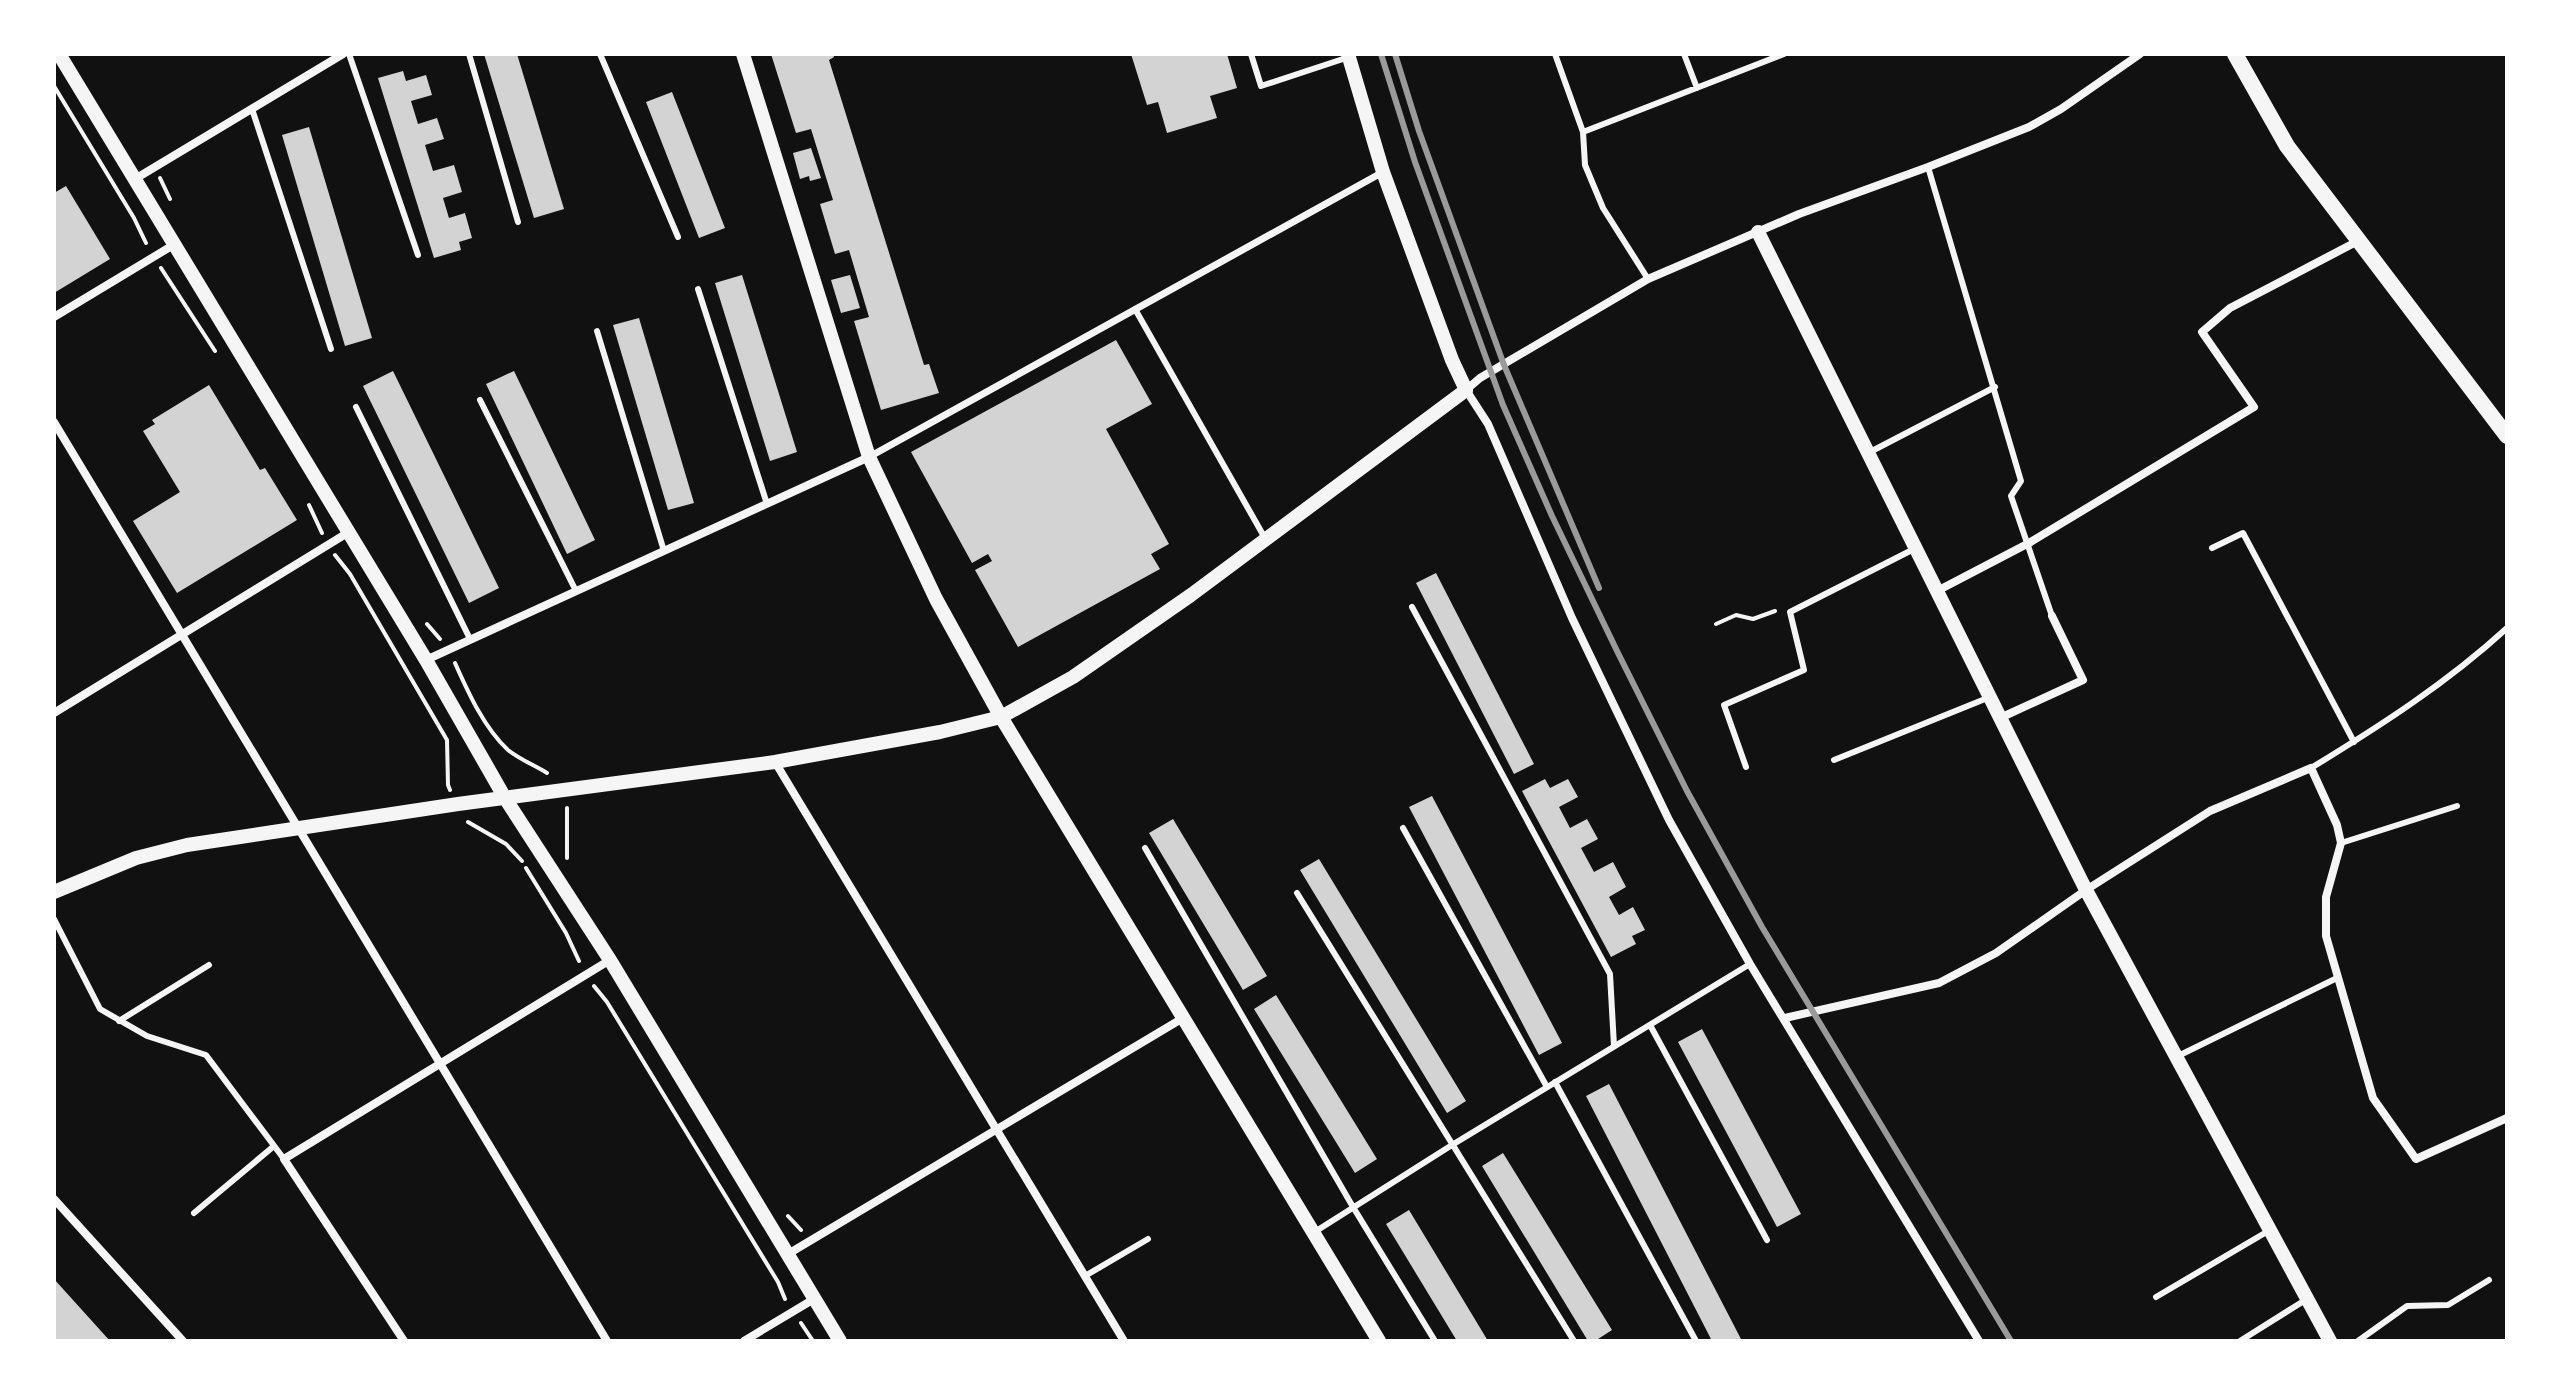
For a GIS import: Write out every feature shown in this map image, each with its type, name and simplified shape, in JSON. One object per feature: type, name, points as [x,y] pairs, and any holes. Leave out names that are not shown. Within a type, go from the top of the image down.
[{"type":"main road","points":[[2235,54],[2287,146],[2507,436]]},
{"type":"street","points":[[59,54],[426,660],[505,798],[610,960],[840,1341]]},
{"type":"street","points":[[135,179],[346,54]]},
{"type":"street","points":[[743,54],[869,457],[936,599],[1001,717],[1379,1341]]},
{"type":"street","points":[[54,892],[121,863],[174,848],[505,798],[775,762],[940,732],[1001,717],[1073,677],[1266,540],[1480,378],[1648,279],[1799,214],[2029,127],[2061,109],[2140,54]]},
{"type":"street","points":[[1348,56],[1383,172],[1452,360],[1466,390],[1488,424],[1572,618],[1669,820],[1750,964],[1979,1341]]},
{"type":"street","points":[[426,660],[869,457],[1383,172]]},
{"type":"street","points":[[1758,232],[2086,890],[2330,1341]]},
{"type":"street","points":[[1937,591],[2029,543],[2254,407],[2202,332],[2230,308],[2358,241]]},
{"type":"street","points":[[54,317],[175,244]]},
{"type":"street","points":[[54,422],[607,1341]]},
{"type":"street","points":[[54,713],[349,532]]},
{"type":"street","points":[[2000,718],[2083,680],[2052,616]]},
{"type":"street","points":[[775,762],[1124,1341]]},
{"type":"street","points":[[1785,1018],[1939,983],[1996,953],[2086,890],[2210,811],[2311,768],[2337,825],[2341,843],[2326,897],[2326,936],[2373,1098],[2416,1159],[2507,1118]]},
{"type":"street","points":[[404,1341],[284,1159],[610,960]]},
{"type":"street","points":[[788,1254],[1183,1018]]},
{"type":"street","points":[[54,1199],[183,1341]]},
{"type":"street","points":[[744,1341],[814,1299]]},
{"type":"lane","points":[[346,54],[418,255]]},
{"type":"lane","points":[[469,54],[518,222]]},
{"type":"lane","points":[[600,54],[678,237]]},
{"type":"lane","points":[[1251,54],[1261,86],[1348,56]]},
{"type":"lane","points":[[1555,54],[1583,132],[1585,165],[1603,208],[1648,279]]},
{"type":"lane","points":[[1684,54],[1697,88]]},
{"type":"lane","points":[[1583,132],[1784,54]]},
{"type":"lane","points":[[252,109],[331,349]]},
{"type":"lane","points":[[1928,167],[2021,481],[2011,496],[2052,616]]},
{"type":"lane","points":[[698,289],[767,504]]},
{"type":"lane","points":[[1135,309],[1266,540]]},
{"type":"lane","points":[[597,331],[664,551]]},
{"type":"lane","points":[[1868,453],[1995,387]]},
{"type":"lane","points":[[480,400],[576,591]]},
{"type":"lane","points":[[356,407],[470,639]]},
{"type":"lane","points":[[2212,548],[2243,533],[2354,742]]},
{"type":"lane","points":[[1746,767],[1724,705],[1804,670],[1790,612],[1915,548]]},
{"type":"lane","points":[[1412,607],[1610,974],[1614,1046]]},
{"type":"lane","points":[[2311,768],[2410,706],[2476,657],[2507,628]]},
{"type":"lane","points":[[1834,760],[1990,697]]},
{"type":"lane","points":[[2341,843],[2457,806]]},
{"type":"lane","points":[[1403,828],[1547,1087]]},
{"type":"lane","points":[[1145,848],[1353,1207],[1435,1341]]},
{"type":"lane","points":[[1297,893],[1574,1341]]},
{"type":"lane","points":[[54,919],[100,1009],[147,1036],[206,1055],[284,1159]]},
{"type":"lane","points":[[1313,1233],[1750,964]]},
{"type":"lane","points":[[119,1021],[209,965]]},
{"type":"lane","points":[[2176,1057],[2337,978]]},
{"type":"lane","points":[[1650,1025],[1767,1240]]},
{"type":"lane","points":[[1555,1082],[1696,1341]]},
{"type":"lane","points":[[194,1213],[274,1146]]},
{"type":"lane","points":[[2156,1297],[2270,1230]]},
{"type":"lane","points":[[1085,1276],[1148,1239]]},
{"type":"lane","points":[[2358,1341],[2407,1306],[2448,1305],[2489,1280]]},
{"type":"lane","points":[[2240,1341],[2307,1299]]},
{"type":"path","points":[[54,86],[134,218],[144,240]]},
{"type":"path","points":[[162,269],[222,362]]},
{"type":"path","points":[[301,493],[320,530]]},
{"type":"path","points":[[336,556],[350,574],[447,740],[448,785]]},
{"type":"path","points":[[1716,624],[1736,615],[1753,619],[1774,611],[1790,612]]},
{"type":"path","points":[[455,663],[466,688],[497,738],[510,751],[548,773]]},
{"type":"path","points":[[467,821],[506,844],[520,859],[566,933],[579,961]]},
{"type":"path","points":[[596,988],[752,1239],[785,1298]]},
{"type":"path","points":[[801,1324],[813,1341]]},
{"type":"building","points":[[484,54],[517,54],[564,209],[534,218]]},
{"type":"building","points":[[771,54],[833,54],[834,57],[829,60],[924,365],[929,364],[939,393],[881,410],[854,321],[869,317],[849,250],[835,254],[820,204],[833,200],[811,129],[796,133]]},
{"type":"building","points":[[1131,54],[1227,54],[1237,88],[1210,96],[1217,118],[1167,133],[1158,102],[1147,105]]},
{"type":"building","points":[[403,71],[406,81],[426,75],[432,95],[411,101],[418,124],[437,118],[444,139],[425,145],[433,171],[454,165],[462,192],[443,198],[449,218],[465,213],[472,238],[459,242],[461,250],[434,258],[378,78]]},
{"type":"building","points":[[672,92],[725,228],[699,238],[646,102]]},
{"type":"building","points":[[309,127],[372,338],[345,346],[282,135]]},
{"type":"building","points":[[811,148],[821,178],[810,181],[809,176],[800,179],[793,153]]},
{"type":"building","points":[[66,186],[110,259],[54,293],[54,193]]},
{"type":"building","points":[[742,275],[797,452],[770,461],[715,283]]},
{"type":"building","points":[[850,275],[860,308],[841,313],[831,280]]},
{"type":"building","points":[[639,318],[694,503],[668,510],[613,325]]},
{"type":"building","points":[[1116,340],[1152,404],[1106,429],[1169,544],[1151,554],[1160,569],[1018,647],[975,570],[992,561],[988,554],[972,563],[911,452]]},
{"type":"building","points":[[393,371],[499,588],[469,603],[363,386]]},
{"type":"building","points":[[514,371],[595,540],[567,554],[486,384]]},
{"type":"building","points":[[209,385],[260,470],[265,468],[297,520],[177,593],[133,521],[180,492],[143,431],[155,424],[152,420]]},
{"type":"building","points":[[1436,573],[1534,764],[1514,774],[1416,583]]},
{"type":"building","points":[[1545,779],[1550,788],[1568,779],[1578,797],[1559,807],[1570,828],[1587,819],[1598,839],[1581,848],[1594,872],[1613,862],[1626,887],[1609,897],[1619,915],[1633,907],[1645,930],[1632,936],[1636,944],[1611,957],[1522,791]]},
{"type":"building","points":[[1432,796],[1562,1043],[1539,1055],[1409,807]]},
{"type":"building","points":[[1173,819],[1267,976],[1243,990],[1149,833]]},
{"type":"building","points":[[1319,859],[1466,1101],[1447,1113],[1300,870]]},
{"type":"building","points":[[1276,995],[1377,1159],[1355,1173],[1254,1009]]},
{"type":"building","points":[[1702,1029],[1801,1214],[1777,1227],[1678,1042]]},
{"type":"building","points":[[1609,1084],[1742,1341],[1712,1341],[1586,1096]]},
{"type":"building","points":[[1503,1153],[1612,1330],[1595,1341],[1588,1341],[1482,1166]]},
{"type":"building","points":[[1409,1210],[1488,1341],[1457,1341],[1386,1224]]},
{"type":"building","points":[[54,1279],[110,1341],[54,1341]]},
{"type":"railway","points":[[1381,54],[1415,162],[1503,405],[1618,653],[1687,791],[1762,927],[2011,1341]]},
{"type":"railway","points":[[1395,54],[1419,131],[1504,365],[1599,588]]}]
